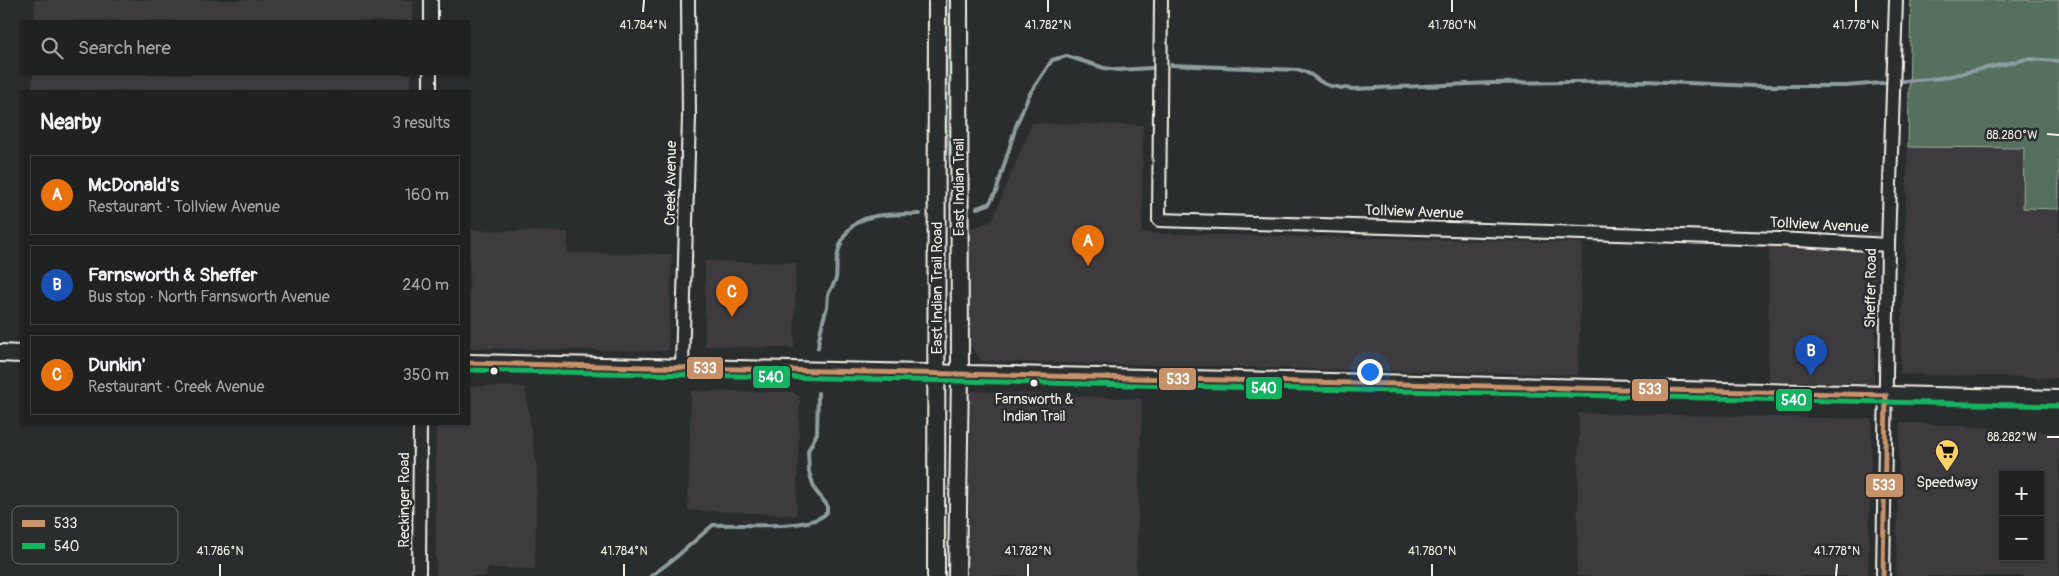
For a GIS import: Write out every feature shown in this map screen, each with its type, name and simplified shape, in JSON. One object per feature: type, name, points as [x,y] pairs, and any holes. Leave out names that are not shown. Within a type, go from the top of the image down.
[{"type":"main road","name":"East Indian Trail Road","points":[[936,576],[937,0]]},
{"type":"main road","name":"East Indian Trail","points":[[959,0],[960,374]]},
{"type":"main road","points":[[0,353],[20,354]]},
{"type":"main road","points":[[470,363],[2059,399]]},
{"type":"main road","points":[[957,576],[960,374]]},
{"type":"street","points":[[431,0],[431,20]]},
{"type":"street","name":"Creek Avenue","points":[[682,367],[689,117],[688,0]]},
{"type":"street","name":"Tollview Avenue","points":[[1162,0],[1159,220],[1779,239],[1888,245]]},
{"type":"street","name":"Sheffer Road","points":[[1883,576],[1888,245],[1896,0]]},
{"type":"street","points":[[430,75],[430,90]]},
{"type":"street","name":"Reckinger Road","points":[[420,425],[420,576]]},
{"type":"shaded area","points":[[35,0],[413,0],[413,20],[34,20]]},
{"type":"shaded area","points":[[33,75],[411,75],[410,90],[32,90]]},
{"type":"shaded area","points":[[1032,123],[1143,125],[1142,233],[1582,243],[1578,375],[981,361],[968,342],[969,229],[992,221]]},
{"type":"shaded area","points":[[1908,147],[2025,148],[2023,208],[2059,209],[2059,378],[1900,374]]},
{"type":"shaded area","points":[[470,230],[568,232],[568,253],[672,254],[668,351],[470,348]]},
{"type":"shaded area","points":[[1769,231],[1878,232],[1874,384],[1768,381]]},
{"type":"shaded area","points":[[705,261],[796,263],[794,348],[705,346]]},
{"type":"shaded area","points":[[470,386],[525,387],[537,471],[535,569],[487,568],[487,576],[436,576],[436,425],[470,425]]},
{"type":"shaded area","points":[[691,391],[793,392],[800,397],[796,515],[688,510]]},
{"type":"shaded area","points":[[971,391],[1142,399],[1136,576],[968,576]]},
{"type":"shaded area","points":[[1579,413],[1872,419],[1868,576],[1577,576]]},
{"type":"shaded area","points":[[1900,422],[2059,433],[2059,576],[1896,576]]},
{"type":"green space","points":[[944,0],[953,0],[951,181],[944,103]]},
{"type":"green space","points":[[1911,0],[2059,0],[2059,209],[2023,208],[2024,148],[1908,147]]},
{"type":"waterway","points":[[977,208],[989,204],[996,192],[1016,126],[1029,95],[1052,60],[1067,56],[1104,68],[1119,70],[1151,68]]},
{"type":"waterway","points":[[1171,65],[1299,70],[1328,85],[1354,89],[1492,83],[1645,81],[1754,86],[1846,86],[1941,78],[2027,59],[2059,61]]},
{"type":"waterway","points":[[818,348],[828,295],[836,278],[837,259],[841,243],[848,231],[856,223],[879,215],[920,214]]},
{"type":"waterway","points":[[651,576],[713,525],[791,524],[819,518],[827,512],[827,505],[815,490],[809,472],[808,451],[817,433],[818,393]]},
{"type":"transit line","name":"533","points":[[470,363],[1886,395]]},
{"type":"transit line","name":"540","points":[[470,370],[2059,406]]},
{"type":"transit line","name":"533","points":[[1883,576],[1886,395]]},
{"type":"place","name":"McDonald's","points":[[1088,266]]},
{"type":"place","name":"Dunkin'","points":[[732,317]]},
{"type":"place","name":"Farnsworth & Sheffer","points":[[1811,376]]},
{"type":"place","name":"Farnsworth & Indian Trail","points":[[1034,383]]},
{"type":"place","name":"Speedway","points":[[1947,472]]}]
